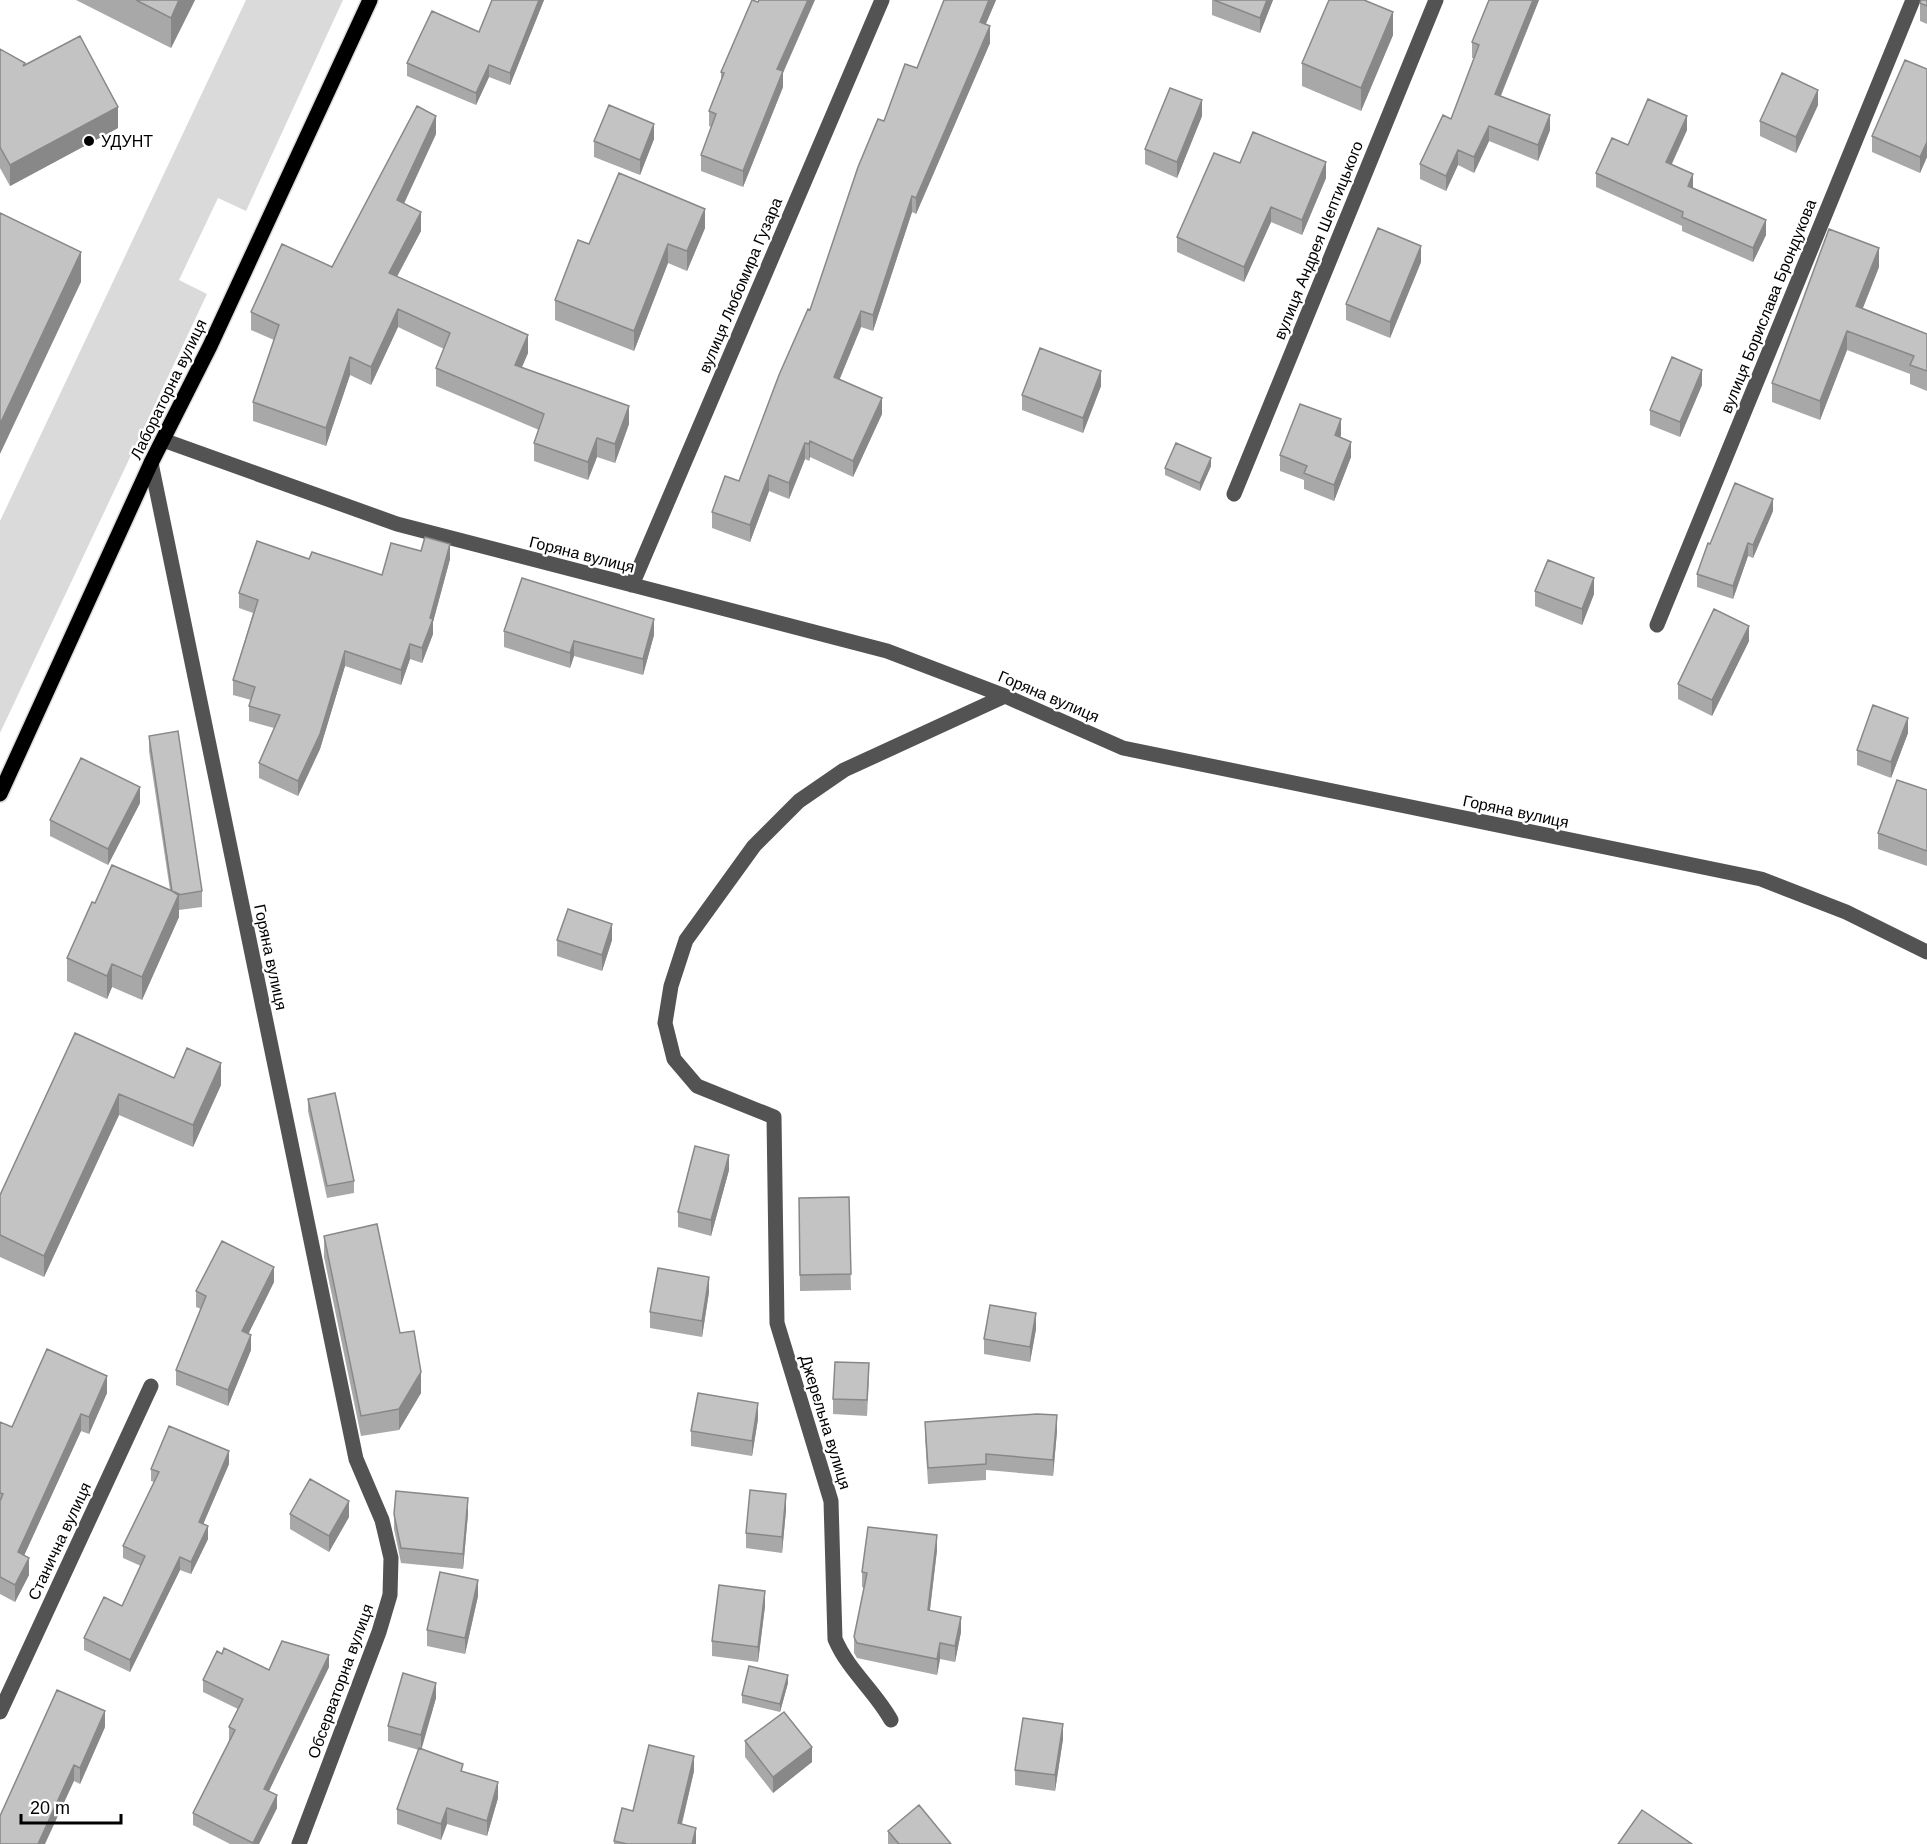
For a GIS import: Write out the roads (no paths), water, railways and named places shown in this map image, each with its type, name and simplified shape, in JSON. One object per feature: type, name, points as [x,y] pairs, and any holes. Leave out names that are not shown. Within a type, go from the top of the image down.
[{"type":"main road","name":"Лабораторна вулиця","points":[[0,794],[151,463],[210,346],[370,0]]},
{"type":"street","name":"вулиця Любомира Гузара","points":[[632,585],[882,0]]},
{"type":"street","name":"вулиця Андрея Шептицького","points":[[1234,494],[1436,0]]},
{"type":"street","name":"вулиця Борислава Брондукова","points":[[1657,625],[1913,0]]},
{"type":"street","name":"Горяна вулиця","points":[[163,440],[397,524],[887,651],[1005,696],[1123,747],[1761,879],[1846,912],[1927,952]]},
{"type":"street","name":"Горяна вулиця","points":[[151,463],[356,1459]]},
{"type":"street","name":"Джерельна вулиця","points":[[891,1720],[879,1699],[843,1659],[835,1639],[831,1501],[777,1323],[774,1117],[697,1086],[674,1059],[665,1023],[671,986],[686,940],[754,846],[799,801],[844,770],[1005,696]]},
{"type":"street","name":"Станична вулиця","points":[[0,1712],[151,1386]]},
{"type":"street","name":"Обсерваторна вулиця","points":[[299,1844],[379,1632],[390,1595],[391,1558],[382,1520],[356,1459]]},
{"type":"place","name":"УДУНТ","points":[[89,141]]}]
